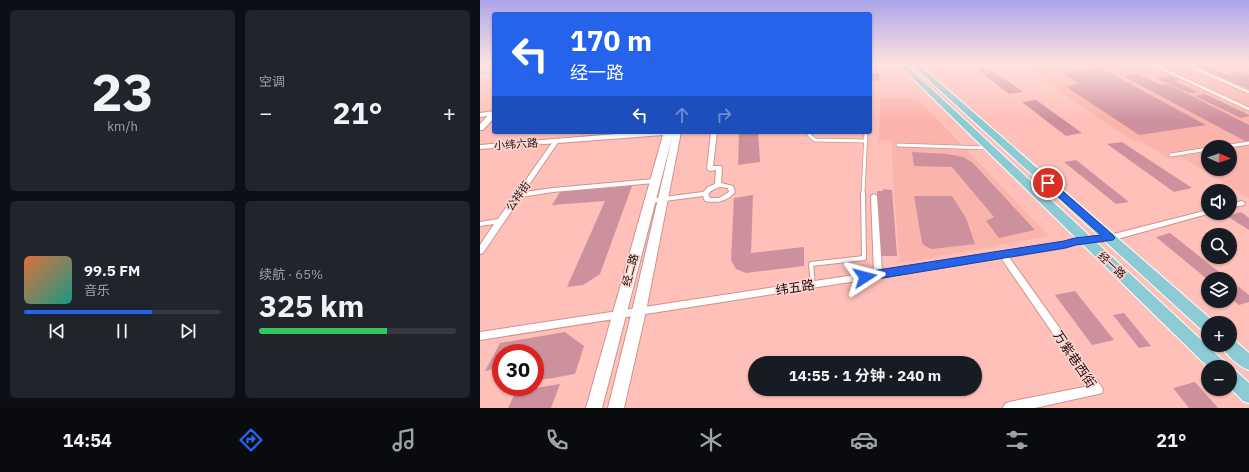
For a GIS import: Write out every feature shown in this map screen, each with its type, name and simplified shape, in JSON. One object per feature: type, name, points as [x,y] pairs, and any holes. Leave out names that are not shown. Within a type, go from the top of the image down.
[{"type":"main road","name":"经一路","points":[[921,83],[1212,360]]},
{"type":"main road","name":"经一路","points":[[935,83],[1201,320]]},
{"type":"main road","points":[[1237,352],[1249,363]]},
{"type":"main road","points":[[1237,384],[1249,395]]},
{"type":"street","points":[[480,114],[492,114]]},
{"type":"street","points":[[480,128],[492,116]]},
{"type":"street","name":"小纬六路","points":[[480,147],[643,134]]},
{"type":"street","name":"经二路","points":[[594,408],[648,201],[667,134]]},
{"type":"street","name":"经二路","points":[[616,408],[639,311],[677,134]]},
{"type":"street","points":[[714,134],[710,169],[720,168],[718,185]]},
{"type":"street","name":"公祥街","points":[[480,251],[556,141]]},
{"type":"street","points":[[519,195],[553,190],[654,181]]},
{"type":"street","points":[[648,201],[705,194],[709,188],[718,185],[726,185],[731,188],[732,192],[727,197],[716,200],[707,198],[705,194]]},
{"type":"street","points":[[874,196],[878,275]]},
{"type":"street","points":[[1237,204],[1242,203]]},
{"type":"street","name":"纬五路","points":[[480,336],[878,275],[1065,245],[1075,241],[1110,238],[1201,214]]},
{"type":"street","points":[[480,224],[501,221]]},
{"type":"street","name":"万紫巷西街","points":[[1002,255],[1098,389],[1009,408]]},
{"type":"lane","points":[[1193,83],[1249,109]]},
{"type":"lane","points":[[1229,83],[1249,92]]},
{"type":"lane","points":[[809,134],[815,140],[866,141]]},
{"type":"lane","points":[[813,284],[811,264],[864,258],[863,188],[866,134]]},
{"type":"lane","points":[[1237,145],[1249,143]]},
{"type":"lane","points":[[898,145],[988,148]]},
{"type":"lane","points":[[1171,155],[1201,150]]},
{"type":"shaded area","points":[[1047,83],[1249,83],[1249,198],[1237,191],[1237,184],[1226,184],[1213,176],[1237,176],[1237,140],[1201,140],[1201,169],[1182,157],[1170,159],[1139,140],[1133,141]]},
{"type":"shaded area","points":[[881,98],[918,99],[1049,236],[915,261],[900,262],[893,183],[892,141],[879,140]]},
{"type":"building","points":[[995,83],[1010,83],[1023,92],[1009,94]]},
{"type":"building","points":[[1078,83],[1129,83],[1206,125],[1139,135],[1065,86],[1080,84]]},
{"type":"building","points":[[1136,83],[1156,83],[1160,85],[1168,84],[1249,125],[1249,141],[1245,141]]},
{"type":"building","points":[[1167,83],[1178,83],[1198,92],[1189,93]]},
{"type":"building","points":[[1235,83],[1249,83],[1249,89]]},
{"type":"building","points":[[1205,94],[1249,116],[1241,118],[1195,96]]},
{"type":"building","points":[[1036,100],[1082,133],[1066,136],[1022,102]]},
{"type":"building","points":[[739,134],[758,134],[760,162],[738,165]]},
{"type":"building","points":[[1122,142],[1192,188],[1174,192],[1107,144]]},
{"type":"building","points":[[912,152],[947,154],[963,157],[972,162],[1035,230],[999,238],[986,221],[994,217],[952,167],[914,166]]},
{"type":"building","points":[[1076,160],[1129,202],[1116,204],[1064,162]]},
{"type":"building","points":[[632,186],[600,274],[583,285],[567,287],[605,201],[552,205],[560,192]]},
{"type":"building","points":[[883,189],[892,190],[897,256],[878,256],[877,191],[883,191]]},
{"type":"building","points":[[753,195],[751,253],[804,247],[804,266],[746,273],[736,269],[731,260],[734,198]]},
{"type":"building","points":[[914,196],[952,196],[966,218],[975,244],[932,249],[925,246],[922,243]]},
{"type":"building","points":[[1241,212],[1249,218],[1249,230],[1233,220],[1237,220],[1237,213]]},
{"type":"building","points":[[1170,233],[1201,258],[1201,264],[1209,264],[1219,272],[1201,272],[1201,274],[1156,237]]},
{"type":"building","points":[[1237,286],[1249,295],[1249,302],[1239,305],[1237,303]]},
{"type":"building","points":[[1075,291],[1114,340],[1092,345],[1055,295]]},
{"type":"building","points":[[1124,313],[1151,346],[1139,348],[1113,315]]},
{"type":"building","points":[[565,332],[584,346],[575,374],[544,379],[544,344],[500,343]]},
{"type":"building","points":[[492,358],[492,370],[485,371]]},
{"type":"building","points":[[1195,382],[1201,389],[1201,396],[1207,396],[1218,408],[1189,408],[1173,388]]},
{"type":"building","points":[[560,384],[551,408],[508,408],[514,396],[544,396],[544,387]]},
{"type":"route","points":[[865,277],[1065,245],[1075,241],[1110,238],[1048,183]]}]
